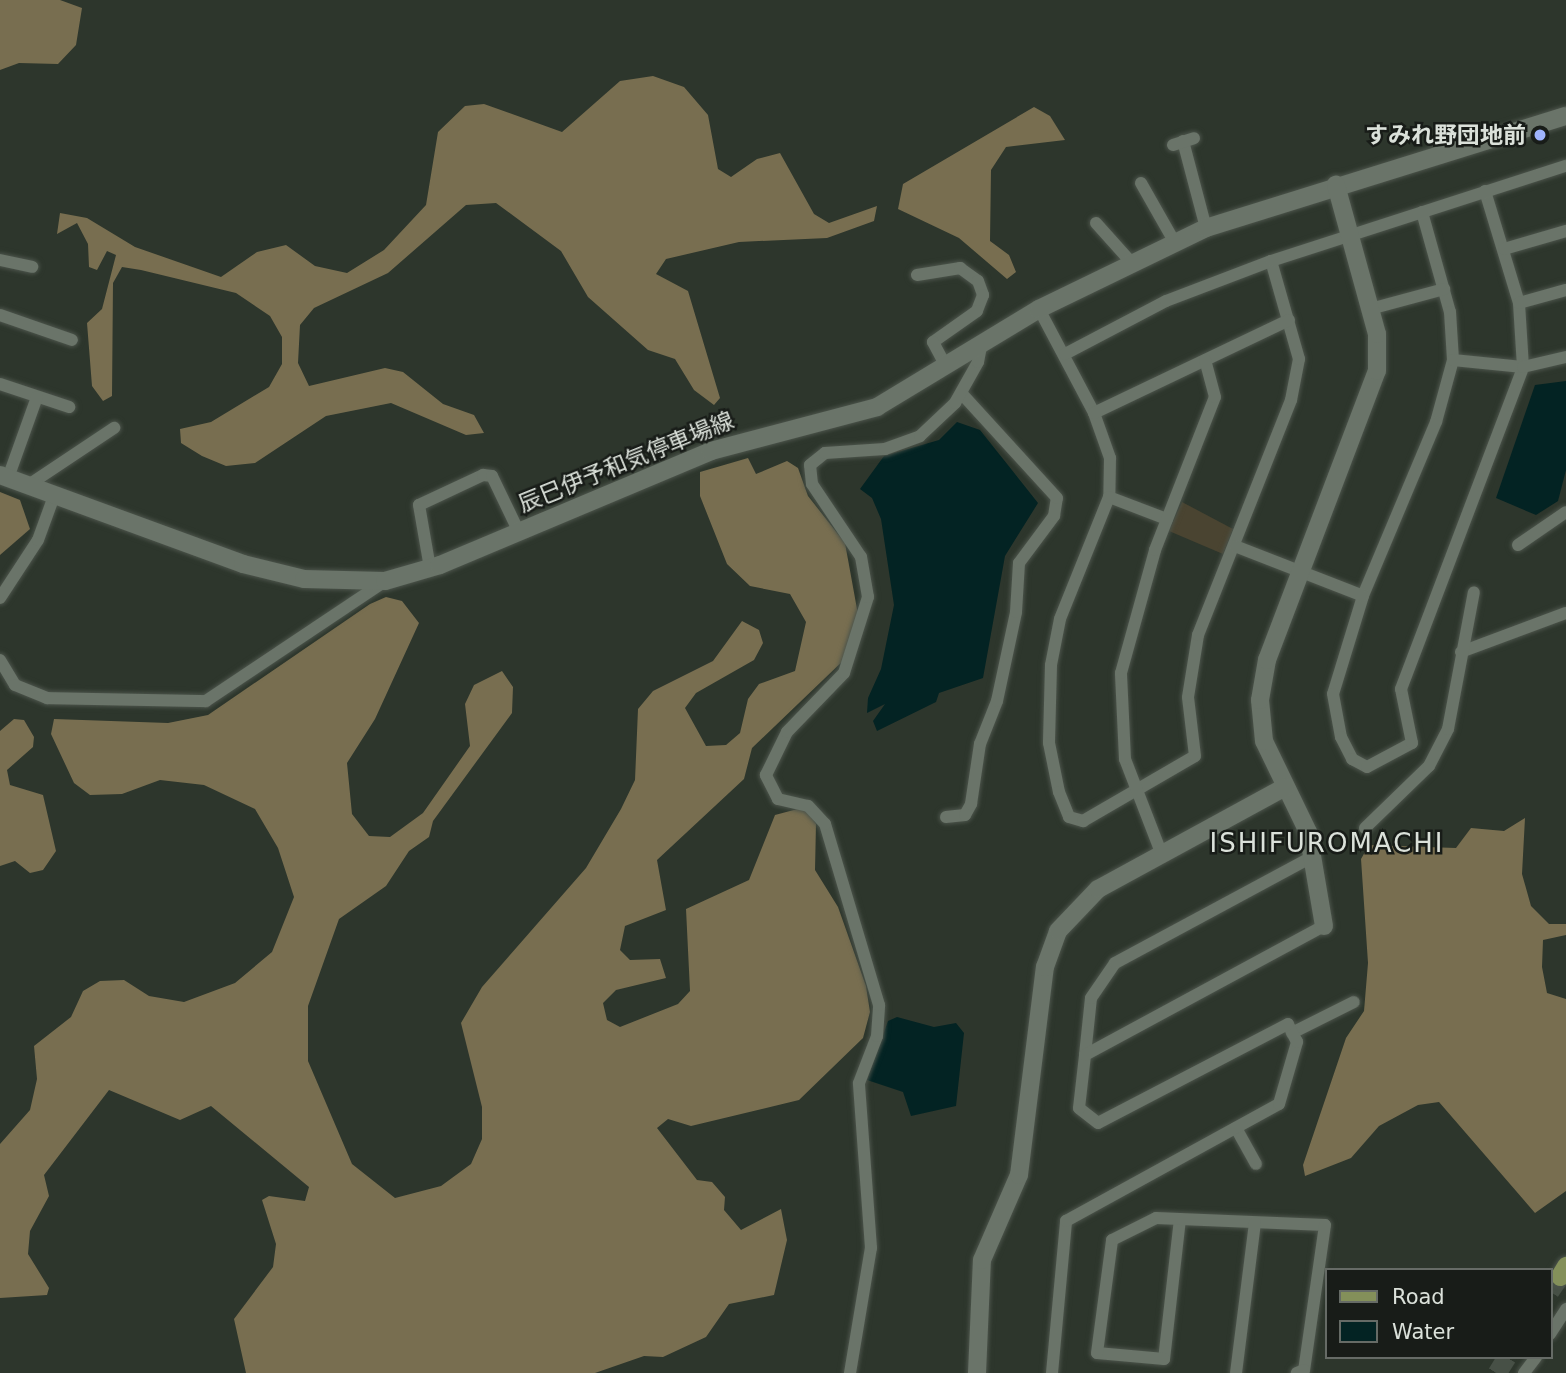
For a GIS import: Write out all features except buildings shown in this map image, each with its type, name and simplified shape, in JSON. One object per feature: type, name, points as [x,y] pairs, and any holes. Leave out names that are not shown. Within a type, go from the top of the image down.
[{"type":"main road","name":"辰巳伊予和気停車場線","points":[[4,477],[265,570],[329,581],[385,581],[430,568],[710,451],[877,407],[982,341],[1039,309],[1174,241],[1206,228],[1336,185],[1566,116]]},
{"type":"main road","points":[[1324,926],[1314,856],[1264,741],[1260,700],[1267,660],[1374,383],[1378,356],[1370,309],[1336,185]]},
{"type":"main road","points":[[977,1373],[982,1260],[1020,1166],[1050,948],[1082,901],[1285,787]]},
{"type":"street","points":[[1183,141],[1206,228]]},
{"type":"street","points":[[1065,354],[1166,301],[1271,261],[1566,166]]},
{"type":"street","points":[[1141,184],[1174,241]]},
{"type":"street","points":[[1422,212],[1444,289],[1453,360],[1436,422],[1363,596],[1332,708],[1352,759],[1367,767],[1412,743],[1401,689],[1523,367],[1519,303],[1485,191]]},
{"type":"street","points":[[1096,223],[1131,262]]},
{"type":"street","points":[[1504,249],[1566,231]]},
{"type":"street","points":[[0,260],[32,267]]},
{"type":"street","points":[[1039,309],[1094,413],[1110,458],[1109,497],[1060,619],[1049,743],[1069,817],[1083,821],[1195,756],[1188,697],[1198,635],[1291,400],[1299,359],[1271,261]]},
{"type":"street","points":[[917,275],[960,268],[978,281],[983,295],[977,311],[933,342],[946,366]]},
{"type":"street","points":[[1370,309],[1444,289]]},
{"type":"street","points":[[1519,303],[1566,290]]},
{"type":"street","points":[[0,314],[72,340]]},
{"type":"street","points":[[1094,413],[1289,320]]},
{"type":"street","points":[[850,1373],[871,1248],[859,1083],[877,1036],[879,1005],[825,824],[808,806],[778,799],[766,775],[787,732],[844,673],[868,597],[861,557],[812,484],[810,465],[825,453],[885,449],[920,436],[961,393],[982,341]]},
{"type":"street","points":[[1453,360],[1523,367],[1566,357]]},
{"type":"street","points":[[1162,855],[1135,792],[1118,709],[1121,673],[1125,639],[1167,519],[1215,397],[1205,360]]},
{"type":"street","points":[[0,384],[69,407]]},
{"type":"street","points":[[946,817],[965,815],[971,804],[980,744],[997,701],[1016,612],[1019,564],[1054,516],[1057,498],[961,393]]},
{"type":"street","points":[[4,477],[37,397]]},
{"type":"street","points":[[27,486],[114,428]]},
{"type":"street","points":[[430,568],[419,505],[483,475],[492,476],[519,531]]},
{"type":"street","points":[[0,598],[38,540],[54,496]]},
{"type":"street","points":[[1109,497],[1167,519]]},
{"type":"street","points":[[1518,545],[1530,530],[1566,512]]},
{"type":"street","points":[[1235,546],[1363,596]]},
{"type":"street","points":[[0,660],[15,685],[47,698],[206,701],[385,581]]},
{"type":"street","points":[[1365,828],[1429,766],[1448,729],[1474,592]]},
{"type":"street","points":[[1461,652],[1566,613]]},
{"type":"street","points":[[1052,1373],[1066,1221],[1236,1128],[1285,1098],[1297,1054],[1293,1033],[1288,1024],[1098,1122],[1079,1108],[1091,998],[1115,963],[1314,856]]},
{"type":"street","points":[[1086,1055],[1324,926]]},
{"type":"street","points":[[1293,1033],[1354,1002]]},
{"type":"street","points":[[1236,1128],[1256,1164]]},
{"type":"street","points":[[1180,1220],[1164,1359],[1097,1353],[1112,1240],[1156,1218],[1325,1225],[1302,1372]]},
{"type":"street","points":[[1236,1373],[1255,1223]]},
{"type":"street","points":[[1552,1331],[1566,1308]]},
{"type":"shaded area","points":[[0,0],[60,0],[82,8],[76,45],[58,64],[19,63],[0,70]]},
{"type":"shaded area","points":[[653,76],[684,87],[708,115],[718,169],[731,177],[757,159],[780,153],[814,214],[829,223],[877,206],[874,221],[827,238],[739,242],[666,259],[656,274],[688,291],[720,398],[714,405],[694,390],[675,359],[648,350],[588,297],[561,251],[496,203],[466,205],[388,273],[314,308],[300,325],[298,363],[309,386],[385,368],[403,372],[443,404],[474,415],[484,433],[466,435],[391,403],[326,416],[255,463],[226,466],[202,456],[181,443],[180,429],[211,422],[269,387],[282,364],[282,337],[270,316],[236,293],[122,267],[113,283],[112,396],[103,401],[92,386],[87,323],[102,309],[116,255],[107,251],[97,270],[89,267],[88,244],[77,223],[57,234],[60,213],[87,218],[135,247],[221,277],[257,252],[286,245],[315,266],[347,273],[384,250],[426,205],[438,132],[465,106],[484,104],[562,132],[620,81]]},
{"type":"shaded area","points":[[1034,107],[1050,116],[1065,140],[1006,147],[991,170],[990,241],[1009,255],[1016,272],[1007,279],[959,238],[898,209],[903,184]]},
{"type":"shaded area","points":[[748,458],[756,474],[787,461],[798,468],[808,496],[845,543],[859,620],[847,657],[752,748],[744,779],[657,860],[666,910],[625,926],[620,950],[630,960],[660,959],[666,978],[616,990],[603,1003],[607,1020],[620,1027],[678,1004],[690,991],[686,909],[749,880],[775,815],[805,807],[816,824],[815,870],[838,907],[866,986],[870,1012],[863,1038],[799,1100],[691,1126],[668,1119],[657,1128],[697,1180],[712,1182],[725,1197],[724,1210],[741,1230],[781,1209],[787,1240],[774,1295],[729,1304],[706,1337],[663,1357],[644,1356],[595,1373],[246,1373],[234,1319],[273,1267],[276,1244],[262,1200],[269,1196],[305,1201],[309,1187],[211,1106],[180,1120],[109,1090],[44,1175],[49,1196],[30,1231],[28,1254],[49,1288],[47,1295],[0,1298],[0,1144],[30,1110],[37,1079],[34,1046],[71,1017],[83,991],[100,981],[124,980],[149,996],[184,1002],[235,983],[272,952],[294,897],[278,848],[255,809],[204,785],[160,780],[122,794],[90,795],[74,783],[51,734],[54,719],[168,723],[208,715],[370,604],[386,597],[402,601],[419,623],[375,719],[347,763],[352,814],[369,836],[390,837],[423,813],[470,746],[465,704],[474,685],[502,671],[513,687],[512,713],[433,821],[429,837],[409,851],[386,886],[339,919],[308,1006],[308,1061],[352,1164],[395,1198],[441,1186],[471,1164],[482,1139],[482,1107],[461,1023],[482,987],[586,868],[621,809],[635,780],[638,709],[653,691],[713,661],[742,621],[759,630],[763,643],[754,660],[696,693],[685,708],[706,746],[726,745],[740,733],[748,699],[759,684],[795,671],[806,622],[790,594],[750,586],[727,564],[700,496],[700,472]]},
{"type":"shaded area","points":[[0,492],[20,500],[30,529],[0,555]]},
{"type":"shaded area","points":[[1182,502],[1233,529],[1223,554],[1169,531]]},
{"type":"shaded area","points":[[14,719],[24,720],[34,737],[33,747],[7,770],[10,785],[43,795],[56,851],[43,870],[30,873],[15,861],[0,866],[0,731]]},
{"type":"shaded area","points":[[1525,818],[1522,874],[1531,906],[1549,924],[1566,924],[1566,935],[1543,940],[1542,967],[1547,993],[1566,999],[1566,1191],[1535,1213],[1439,1102],[1418,1105],[1379,1126],[1351,1158],[1305,1176],[1303,1165],[1346,1038],[1364,1011],[1368,963],[1361,859],[1369,845],[1456,848],[1471,828],[1504,831]]},
{"type":"water","points":[[1566,381],[1566,470],[1558,501],[1536,515],[1496,498],[1535,385]]},
{"type":"water","points":[[957,422],[980,430],[1038,503],[1005,556],[983,678],[939,693],[936,702],[877,731],[873,721],[885,704],[867,713],[868,698],[881,669],[894,605],[881,519],[872,498],[860,489],[884,456],[939,440]]},
{"type":"water","points":[[897,1017],[934,1027],[956,1023],[964,1033],[956,1106],[911,1116],[903,1092],[867,1080],[888,1021]]},
{"type":"tunnel","points":[[1552,1288],[1560,1276]]},
{"type":"tunnel","points":[[1497,1373],[1506,1359]]},
{"type":"place","name":"すみれ野団地前","points":[[1540,135]]},
{"type":"district","name":"ISHIFUROMACHI","points":[[1327,844]]}]
